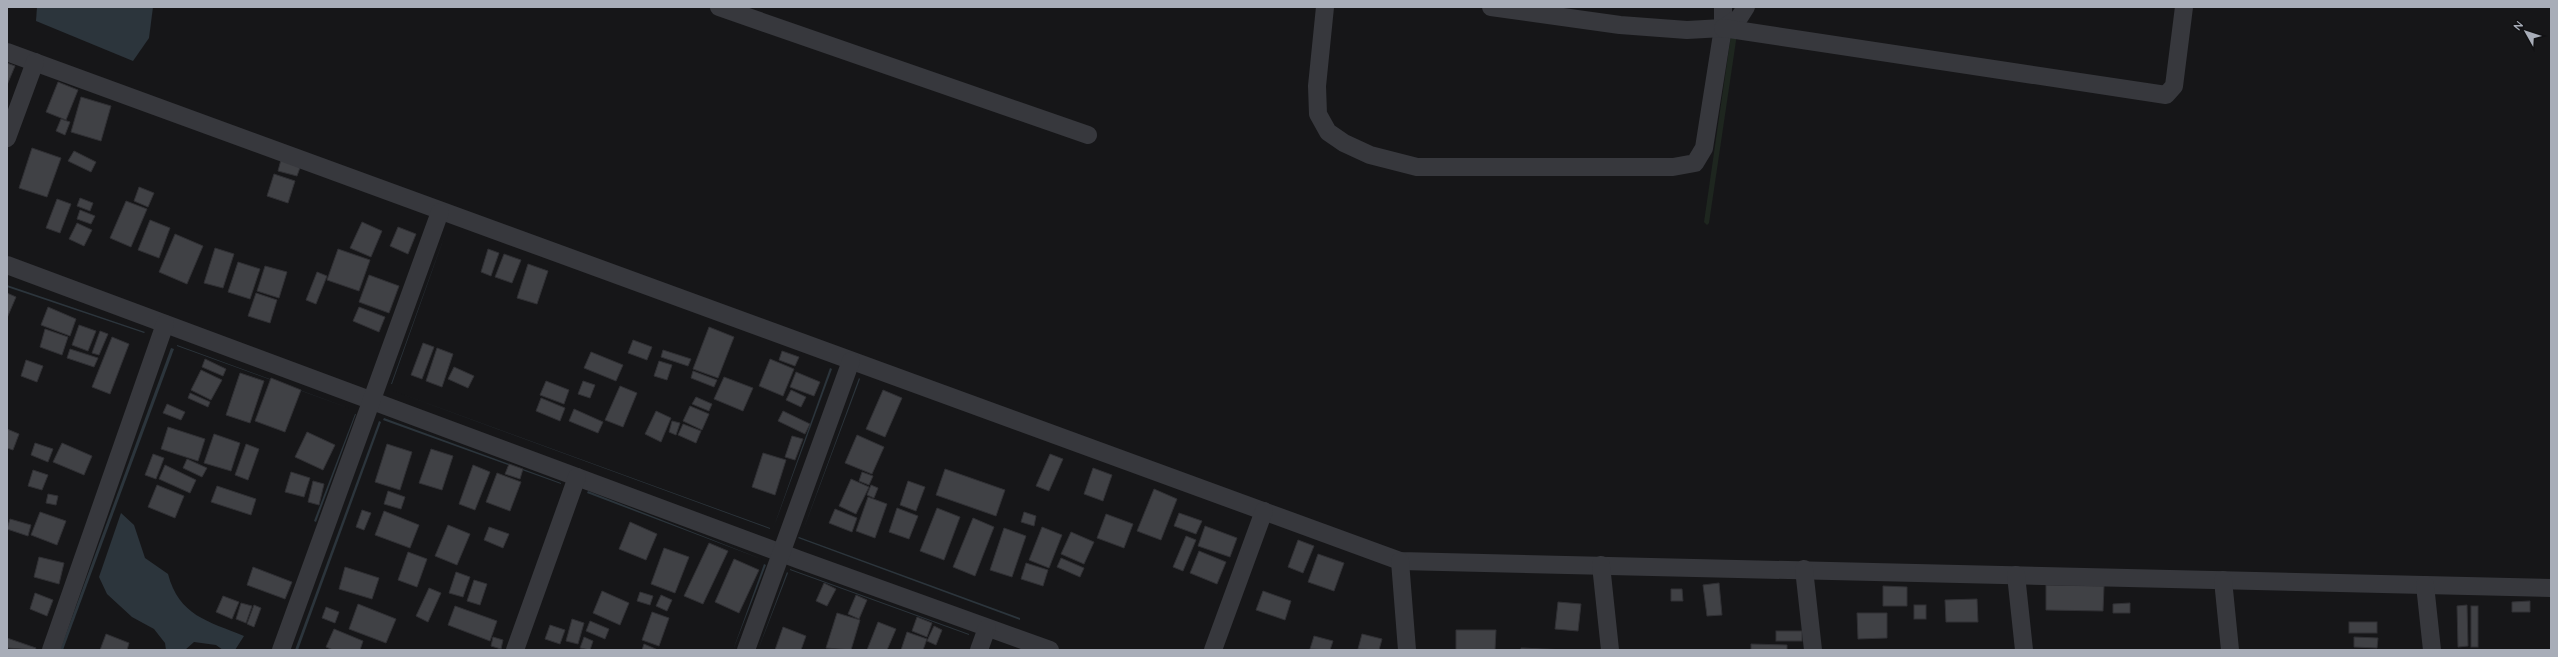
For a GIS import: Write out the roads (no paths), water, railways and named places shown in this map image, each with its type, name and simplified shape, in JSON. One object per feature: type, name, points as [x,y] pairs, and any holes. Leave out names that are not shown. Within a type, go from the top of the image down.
[{"type":"street","points":[[719,7],[1088,135]]},
{"type":"street","points":[[1325,7],[1317,86],[1318,114],[1328,132],[1344,143],[1370,155],[1417,167],[1673,167],[1695,163],[1704,148],[1723,28],[1723,7]]},
{"type":"street","points":[[1491,7],[1620,25],[1687,30],[1723,28],[2166,95],[2174,86],[2184,7]]},
{"type":"street","points":[[1723,28],[1739,18],[1746,7]]},
{"type":"street","points":[[7,52],[440,212],[1400,561],[1804,569],[2551,588]]},
{"type":"street","points":[[7,138],[35,62]]},
{"type":"street","points":[[282,650],[440,212]]},
{"type":"street","points":[[7,265],[781,553],[1050,650]]},
{"type":"street","points":[[51,650],[165,324]]},
{"type":"street","points":[[746,650],[852,361]]},
{"type":"street","points":[[515,650],[577,477]]},
{"type":"street","points":[[1213,650],[1264,511]]},
{"type":"street","points":[[1400,561],[1406,650]]},
{"type":"street","points":[[1601,565],[1610,650]]},
{"type":"street","points":[[1804,569],[1813,650]]},
{"type":"street","points":[[2016,575],[2024,650]]},
{"type":"street","points":[[2223,580],[2230,650]]},
{"type":"street","points":[[2425,585],[2432,650]]},
{"type":"street","points":[[979,650],[987,628]]}]
